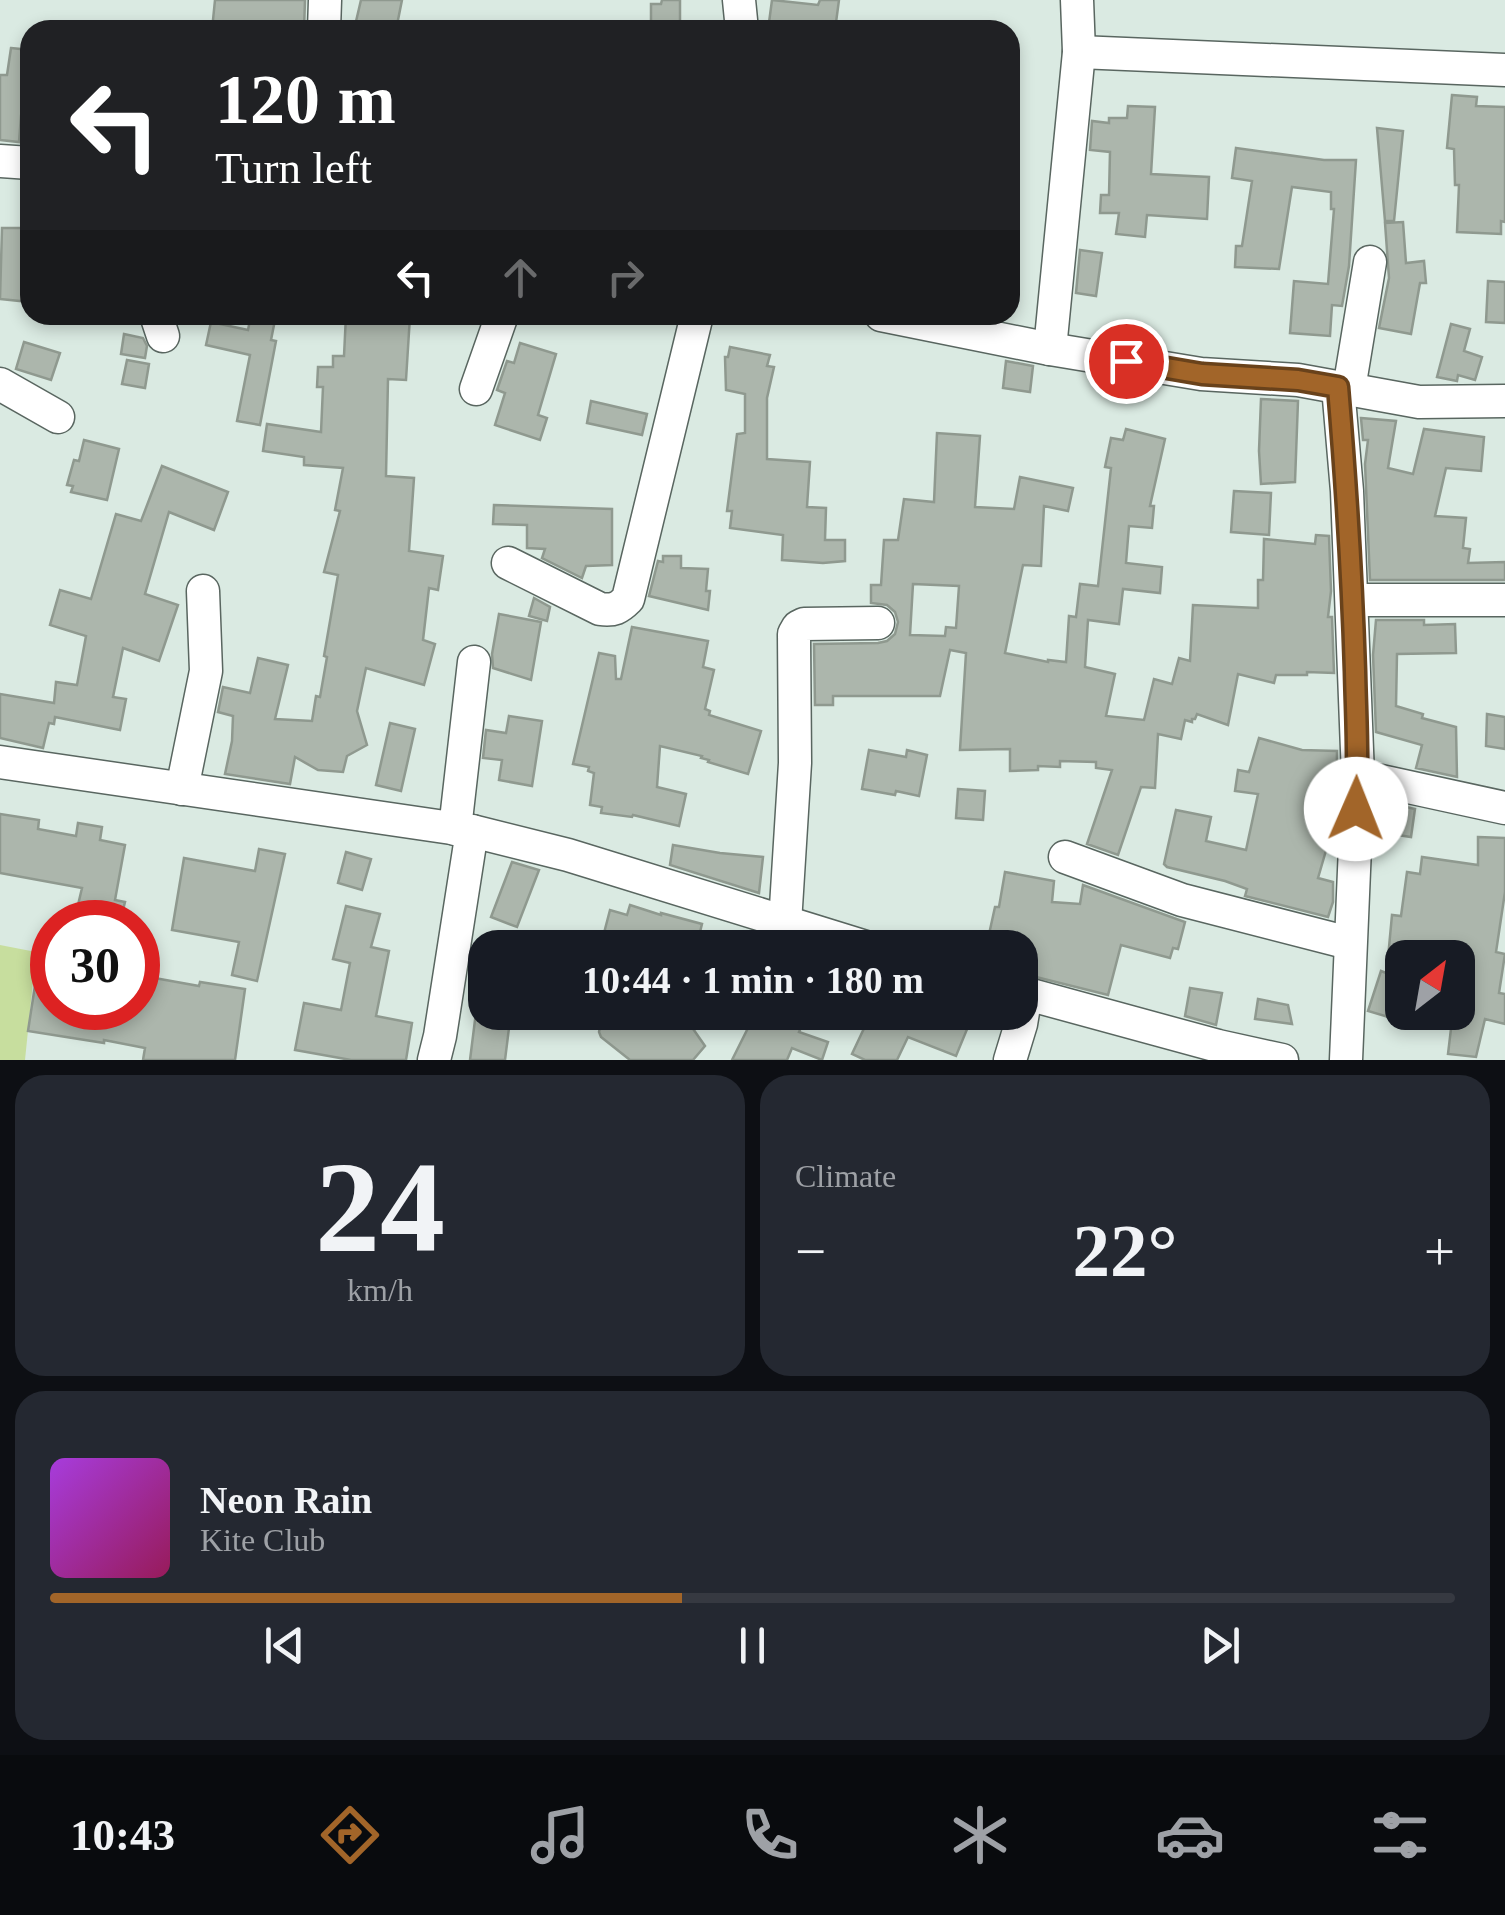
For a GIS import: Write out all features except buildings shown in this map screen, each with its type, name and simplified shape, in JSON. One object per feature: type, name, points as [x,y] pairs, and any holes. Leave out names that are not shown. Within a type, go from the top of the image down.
[{"type":"street","points":[[1050,348],[1079,52],[1078,0]]},
{"type":"street","points":[[1079,52],[1505,70]]},
{"type":"street","points":[[1346,1060],[1358,776],[1343,388],[1370,262]]},
{"type":"street","points":[[476,389],[498,325]]},
{"type":"street","points":[[508,562],[600,609],[612,610],[628,599],[695,325]]},
{"type":"street","points":[[932,325],[1202,374],[1298,380],[1419,402],[1505,402]]},
{"type":"street","points":[[0,384],[58,417]]},
{"type":"street","points":[[182,789],[206,671],[203,592]]},
{"type":"street","points":[[1353,600],[1505,600]]},
{"type":"street","points":[[784,923],[795,763],[794,634],[804,624],[878,623]]},
{"type":"street","points":[[434,1060],[463,830],[474,662]]},
{"type":"street","points":[[0,762],[463,830],[568,855],[808,930]]},
{"type":"street","points":[[1358,776],[1505,808]]},
{"type":"street","points":[[1065,858],[1182,900],[1349,942]]},
{"type":"street","points":[[1038,997],[1282,1060]]},
{"type":"street","points":[[1010,1060],[1019,1030]]},
{"type":"green space","points":[[0,945],[30,951],[30,1011],[25,1060],[0,1060]]},
{"type":"route","points":[[1126,361],[1202,374],[1298,380],[1338,387],[1353,600],[1356,809]]}]
